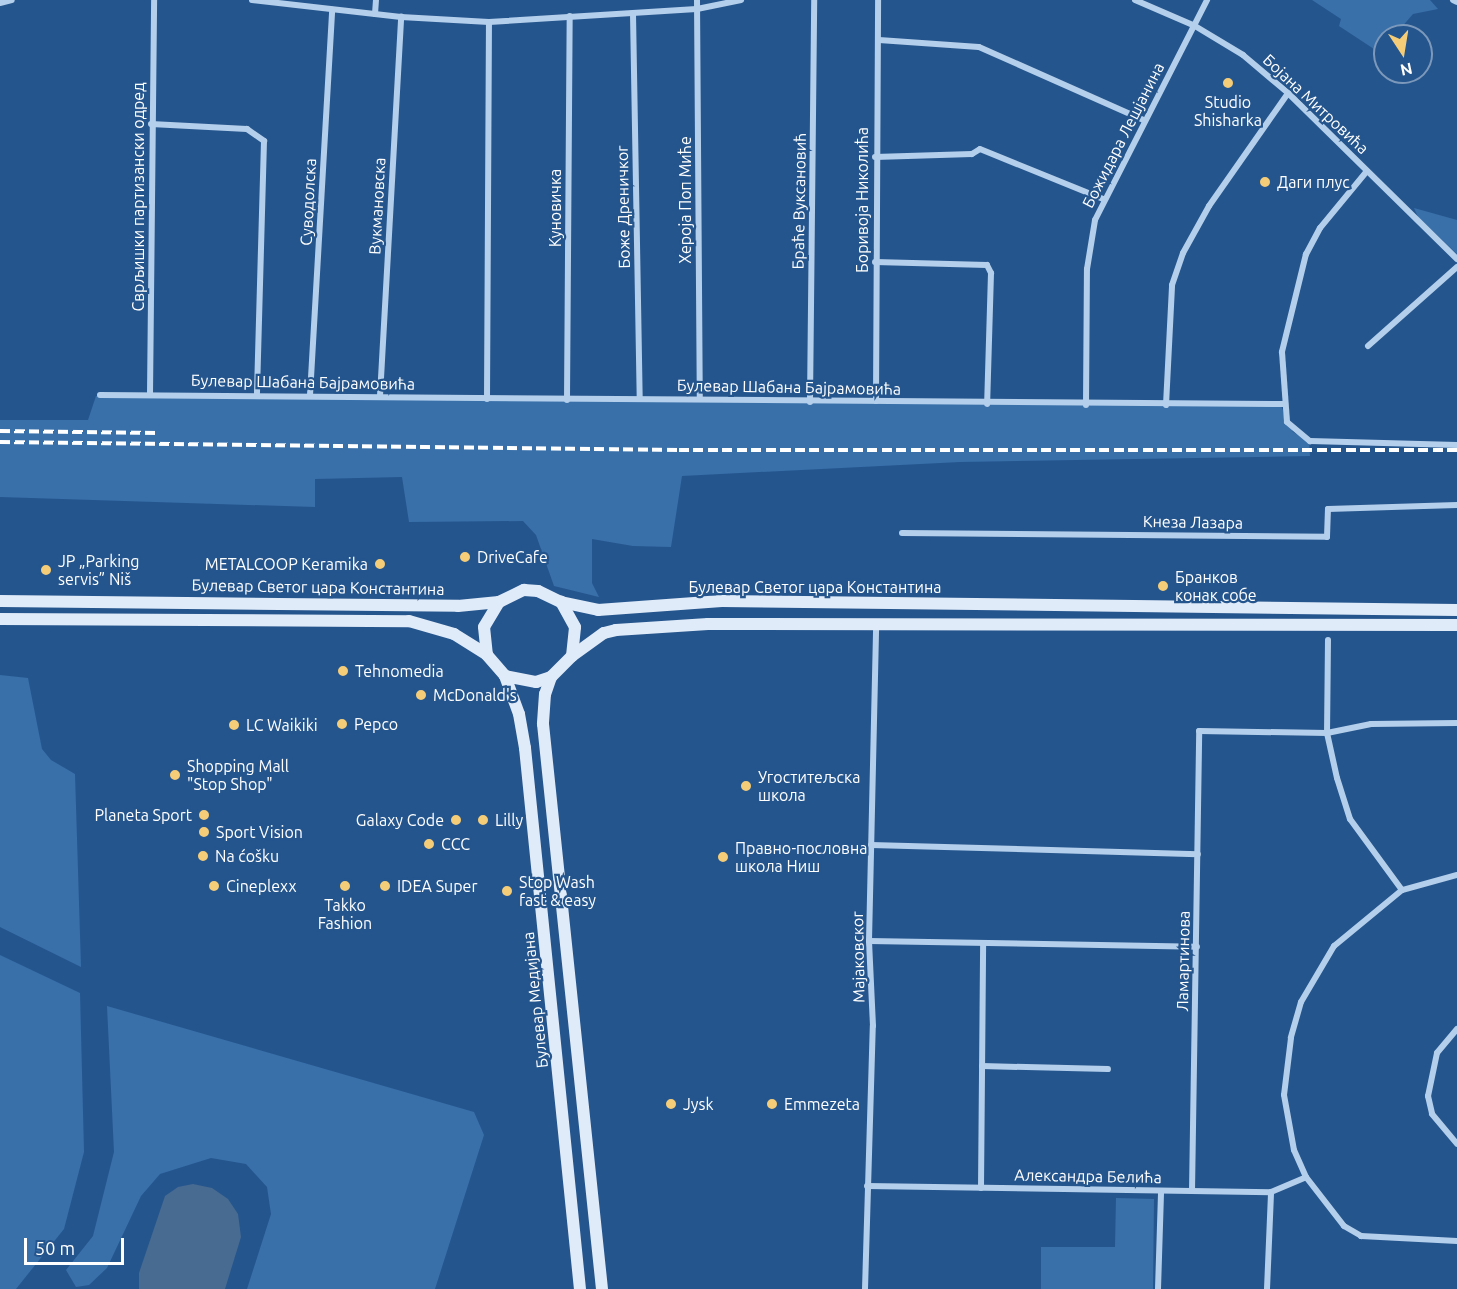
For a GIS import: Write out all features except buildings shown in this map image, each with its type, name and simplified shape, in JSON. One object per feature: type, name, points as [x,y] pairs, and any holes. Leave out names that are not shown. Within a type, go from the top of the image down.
[{"type":"main road","name":"Булевар Светог цара Константина","points":[[0,601],[458,606],[499,602],[524,591],[538,591],[561,602],[598,610],[732,601],[1457,610]]},
{"type":"main road","points":[[499,602],[484,627],[488,655],[505,676],[520,682],[551,677]]},
{"type":"main road","points":[[561,602],[575,627],[572,656]]},
{"type":"main road","name":"Булевар Светог цара Константина","points":[[0,619],[409,621],[454,634],[488,655]]},
{"type":"main road","points":[[602,1289],[543,724],[545,694],[551,677],[572,656],[604,633],[633,627],[1457,625]]},
{"type":"main road","name":"Булевар Медијана","points":[[505,676],[517,707],[525,748],[580,1289]]},
{"type":"street","points":[[0,3],[12,0]]},
{"type":"street","name":"Сврљишки партизански одред","points":[[150,394],[154,0]]},
{"type":"street","points":[[252,0],[401,17],[489,22],[697,9],[741,0]]},
{"type":"street","points":[[375,14],[376,0]]},
{"type":"street","name":"Хероја Поп Миће","points":[[697,0],[700,399]]},
{"type":"street","name":"Браће Вуксановић","points":[[810,402],[814,0]]},
{"type":"street","name":"Боривоја Николића","points":[[876,401],[875,157],[878,0]]},
{"type":"street","name":"Бојана Митровића","points":[[1135,0],[1195,26],[1243,55],[1288,93],[1457,259]]},
{"type":"street","name":"Божидара Лешјанина","points":[[1086,405],[1087,269],[1095,220],[1103,199],[1207,0]]},
{"type":"street","points":[[1453,0],[1457,2]]},
{"type":"street","name":"Суводолска","points":[[310,395],[332,10]]},
{"type":"street","name":"Боже Дреничког","points":[[633,14],[640,399]]},
{"type":"street","name":"Куновичка","points":[[567,400],[570,16]]},
{"type":"street","name":"Вукмановска","points":[[380,396],[401,17]]},
{"type":"street","points":[[487,399],[489,22]]},
{"type":"street","points":[[879,40],[979,47],[1144,120]]},
{"type":"street","points":[[1166,405],[1172,285],[1183,253],[1209,206],[1288,93]]},
{"type":"street","points":[[152,124],[247,129],[264,141],[257,395]]},
{"type":"street","points":[[875,157],[972,154],[980,149],[1103,199]]},
{"type":"street","points":[[1367,171],[1320,228],[1306,254],[1282,352],[1283,404],[1294,431],[1310,441],[1457,445]]},
{"type":"street","points":[[875,262],[987,265],[991,273],[987,404]]},
{"type":"street","points":[[1368,346],[1457,267]]},
{"type":"street","name":"Булевар Шабана Бајрамовића","points":[[100,395],[310,395],[1086,405],[1283,404]]},
{"type":"street","name":"Кнеза Лазара","points":[[902,533],[1327,537],[1328,508],[1457,506]]},
{"type":"street","name":"Мајаковског","points":[[865,1289],[873,1026],[869,941],[876,625]]},
{"type":"street","points":[[1328,640],[1327,733],[1350,819],[1402,890]]},
{"type":"street","points":[[1327,733],[1371,724],[1457,723]]},
{"type":"street","name":"Ламартинова","points":[[1192,1191],[1199,731],[1327,733]]},
{"type":"street","points":[[871,845],[1198,854]]},
{"type":"street","points":[[1457,875],[1402,890],[1334,946],[1301,1002],[1291,1038],[1284,1095],[1294,1150],[1306,1177],[1344,1226],[1361,1236],[1457,1241]]},
{"type":"street","points":[[869,941],[983,945],[1197,947]]},
{"type":"street","points":[[981,1188],[983,945]]},
{"type":"street","points":[[1457,1029],[1437,1053],[1428,1096],[1432,1114],[1457,1144]]},
{"type":"street","points":[[982,1066],[1108,1069]]},
{"type":"street","name":"Александра Белића","points":[[867,1186],[1271,1192],[1306,1177]]},
{"type":"street","points":[[1158,1289],[1161,1191]]},
{"type":"street","points":[[1267,1289],[1271,1192]]},
{"type":"shaded area","points":[[1312,0],[1430,0],[1438,9],[1413,14],[1404,24],[1373,24],[1373,48],[1339,26],[1341,19]]},
{"type":"shaded area","points":[[1414,208],[1457,220],[1457,254],[1418,217]]},
{"type":"shaded area","points":[[96,396],[1281,406],[1293,432],[1309,441],[1310,456],[960,462],[682,476],[671,547],[633,546],[592,539],[592,583],[599,597],[554,586],[536,535],[523,521],[409,522],[402,477],[315,479],[315,507],[0,497],[0,420],[88,420]]},
{"type":"shaded area","points":[[0,675],[28,678],[42,749],[51,760],[75,774],[81,967],[0,927]]},
{"type":"shaded area","points":[[0,955],[80,993],[84,1152],[64,1229],[16,1289],[0,1289]]},
{"type":"shaded area","points":[[107,1006],[474,1112],[484,1135],[435,1289],[247,1289],[271,1214],[267,1187],[246,1164],[211,1158],[160,1174],[141,1196],[107,1268],[89,1285],[76,1287],[66,1270],[93,1236],[114,1152]]},
{"type":"shaded area","points":[[193,1184],[212,1188],[228,1199],[238,1214],[241,1237],[225,1289],[139,1289],[139,1273],[165,1196],[178,1187]]},
{"type":"shaded area","points":[[1116,1198],[1154,1199],[1153,1289],[1041,1289],[1041,1247],[1115,1247]]},
{"type":"railway","points":[[0,431],[158,433]]},
{"type":"railway","points":[[0,442],[679,450],[1457,450]]},
{"type":"place","name":"Studio Shisharka","points":[[1228,83]]},
{"type":"place","name":"Даги плус","points":[[1265,182]]},
{"type":"place","name":"DriveCafe","points":[[465,557]]},
{"type":"place","name":"METALCOOP Keramika","points":[[380,564]]},
{"type":"place","name":"JP „Parking servis” Niš","points":[[46,570]]},
{"type":"place","name":"Бранков конак собе","points":[[1163,586]]},
{"type":"place","name":"Tehnomedia","points":[[343,671]]},
{"type":"place","name":"McDonald's","points":[[421,695]]},
{"type":"place","name":"Pepco","points":[[342,724]]},
{"type":"place","name":"LC Waikiki","points":[[234,725]]},
{"type":"place","name":"Shopping Mall \"Stop Shop\"","points":[[175,775]]},
{"type":"place","name":"Угоститељска школа","points":[[746,786]]},
{"type":"place","name":"Planeta Sport","points":[[204,815]]},
{"type":"place","name":"Galaxy Code","points":[[456,820]]},
{"type":"place","name":"Lilly","points":[[483,820]]},
{"type":"place","name":"Sport Vision","points":[[204,832]]},
{"type":"place","name":"CCC","points":[[429,844]]},
{"type":"place","name":"Na ćošku","points":[[203,856]]},
{"type":"place","name":"Правно-пословна школа Ниш","points":[[723,857]]},
{"type":"place","name":"Cineplexx","points":[[214,886]]},
{"type":"place","name":"Takko Fashion","points":[[345,886]]},
{"type":"place","name":"IDEA Super","points":[[385,886]]},
{"type":"place","name":"Stop Wash fast & easy","points":[[507,891]]},
{"type":"place","name":"Jysk","points":[[671,1104]]},
{"type":"place","name":"Emmezeta","points":[[772,1104]]}]
